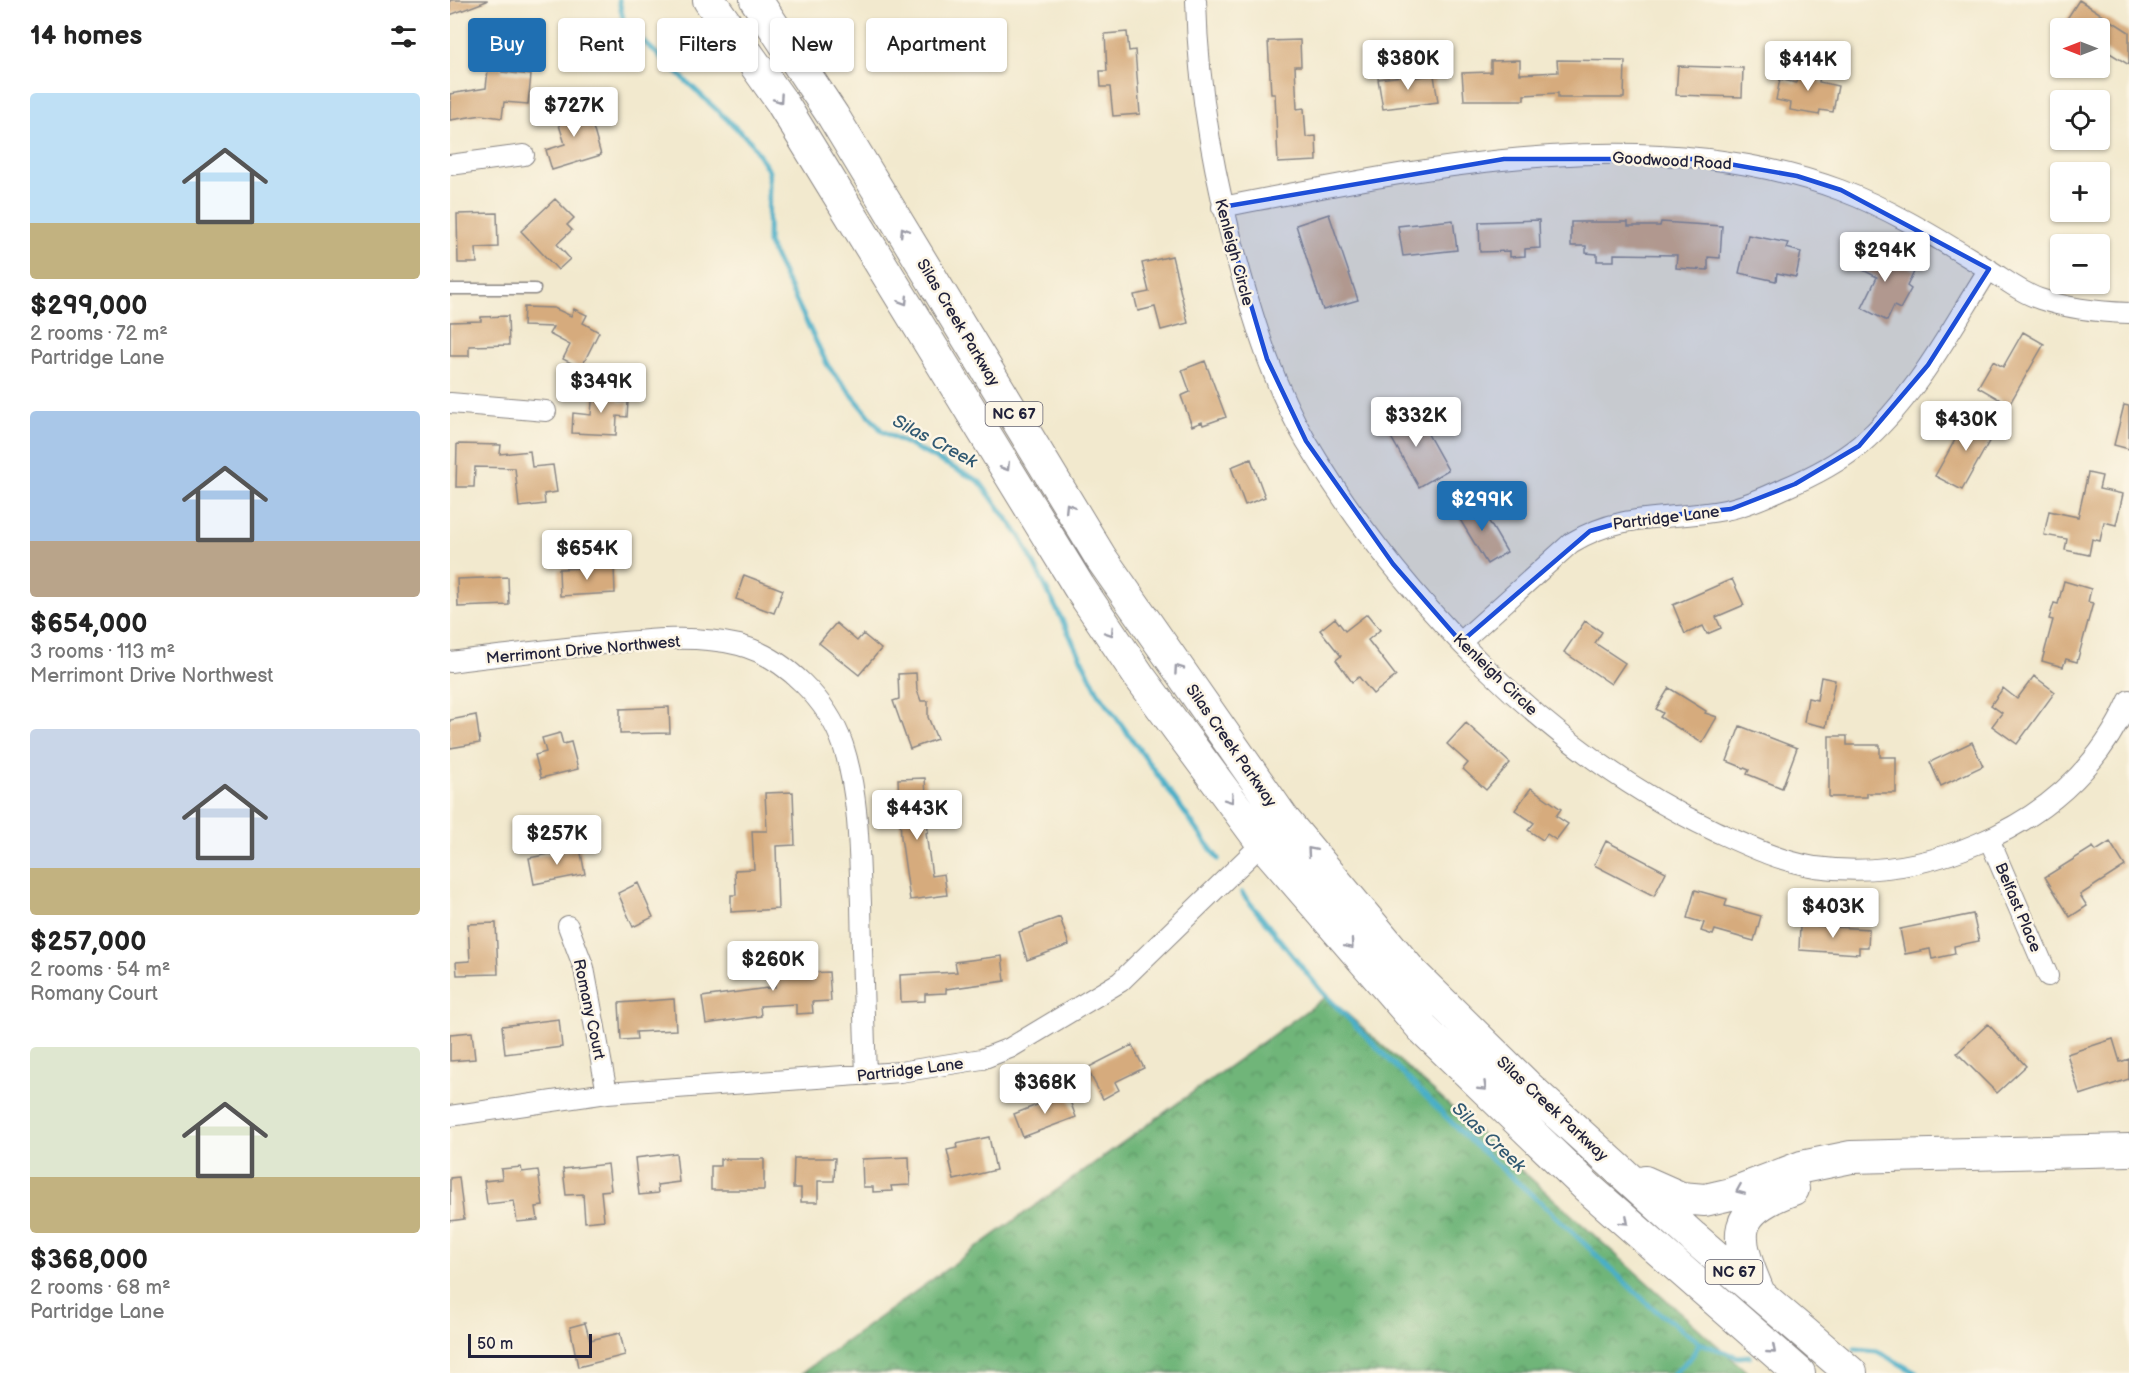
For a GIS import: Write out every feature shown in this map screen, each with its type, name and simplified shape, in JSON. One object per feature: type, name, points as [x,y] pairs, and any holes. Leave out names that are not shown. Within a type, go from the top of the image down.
[{"type":"main road","name":"Silas Creek Parkway","points":[[709,0],[781,101],[1079,586],[1139,676],[1263,844],[1423,1029],[1588,1188],[1799,1373]]},
{"type":"main road","name":"Silas Creek Parkway","points":[[756,0],[834,117],[1101,558],[1284,820],[1413,974],[1526,1085],[1618,1169],[1851,1373]]},
{"type":"main road","points":[[1618,1169],[1681,1198],[1694,1200],[1719,1198],[1802,1167],[1851,1157],[2129,1150]]},
{"type":"main road","points":[[1760,1294],[1744,1259],[1741,1244],[1743,1227],[1749,1213],[1762,1202],[1792,1190],[1846,1175],[1875,1172],[2129,1166]]},
{"type":"street","name":"Kenleigh Circle","points":[[1196,0],[1197,56],[1203,108],[1222,207],[1267,359],[1306,441],[1348,504],[1393,564],[1461,642],[1504,684],[1609,771],[1693,821],[1762,853],[1813,866],[1881,870],[1947,856],[1989,839],[2048,805],[2092,764],[2110,739],[2129,700]]},
{"type":"street","points":[[450,165],[524,155]]},
{"type":"street","name":"Goodwood Road","points":[[1222,207],[1444,166],[1504,159],[1656,156],[1701,159],[1797,176],[1841,190],[1884,210],[1989,269],[2020,291],[2070,307],[2129,313]]},
{"type":"street","name":"Partridge Lane","points":[[1461,642],[1571,543],[1590,531],[1632,519],[1731,509],[1795,484],[1859,446],[1888,417],[1928,364],[1989,269]]},
{"type":"street","points":[[450,403],[546,411]]},
{"type":"street","name":"Merrimont Drive Northwest","points":[[450,662],[611,643],[672,639],[739,645],[761,653],[782,665],[798,680],[832,722],[848,764],[860,868],[866,1075]]},
{"type":"street","name":"Partridge Lane","points":[[450,1116],[608,1093],[866,1075],[952,1066],[982,1059],[1010,1048],[1102,995],[1159,946],[1263,844],[1284,820]]},
{"type":"street","name":"Belfast Place","points":[[1989,839],[2048,976]]},
{"type":"street","name":"Romany Court","points":[[568,926],[584,968],[608,1093]]},
{"type":"lane","points":[[450,290],[535,289]]},
{"type":"highlighted area","points":[[1504,159],[1701,159],[1797,176],[1841,190],[1989,269],[1928,365],[1859,446],[1795,484],[1731,509],[1632,519],[1590,531],[1461,642],[1393,564],[1306,441],[1267,359],[1222,207]]},
{"type":"green space","points":[[1327,996],[1748,1373],[802,1373]]},
{"type":"building","points":[[450,0],[487,0],[487,1],[450,15]]},
{"type":"building","points":[[2079,0],[2107,18],[2067,18]]},
{"type":"building","points":[[2110,20],[2129,32],[2129,65],[2110,53]]},
{"type":"building","points":[[1127,32],[1129,51],[1135,50],[1140,114],[1113,116],[1110,87],[1101,87],[1100,71],[1107,71],[1105,34]]},
{"type":"building","points":[[1300,40],[1301,66],[1295,66],[1297,109],[1304,108],[1306,137],[1316,136],[1317,161],[1278,163],[1275,94],[1271,94],[1268,41]]},
{"type":"building","points":[[1520,60],[1520,74],[1558,72],[1557,60],[1625,61],[1624,98],[1558,98],[1558,93],[1524,95],[1524,100],[1464,100],[1462,73],[1491,72],[1491,61]]},
{"type":"building","points":[[1800,64],[1821,69],[1819,82],[1838,86],[1833,112],[1820,110],[1819,115],[1790,110],[1791,103],[1776,100],[1780,79],[1796,83]]},
{"type":"building","points":[[1678,66],[1743,68],[1742,97],[1676,95]]},
{"type":"building","points":[[488,72],[531,75],[528,104],[504,102],[502,118],[482,115],[450,120],[450,94],[486,88]]},
{"type":"building","points":[[1411,75],[1411,78],[1434,75],[1438,102],[1383,109],[1378,79]]},
{"type":"building","points":[[586,103],[601,155],[552,170],[546,150],[565,144],[555,112]]},
{"type":"building","points":[[555,199],[574,218],[567,225],[572,230],[557,244],[570,259],[558,270],[521,231]]},
{"type":"building","points":[[497,213],[498,247],[476,248],[477,263],[458,263],[457,214]]},
{"type":"building","points":[[1329,214],[1358,300],[1323,310],[1296,225]]},
{"type":"building","points":[[1453,220],[1457,250],[1403,256],[1398,226]]},
{"type":"building","points":[[1539,220],[1540,248],[1525,249],[1525,256],[1510,257],[1510,251],[1480,252],[1479,222]]},
{"type":"building","points":[[1571,222],[1628,222],[1628,226],[1660,226],[1661,222],[1722,226],[1720,258],[1708,257],[1708,270],[1676,268],[1677,255],[1614,254],[1614,261],[1597,261],[1597,254],[1586,253],[1586,246],[1571,246]]},
{"type":"building","points":[[1748,235],[1788,243],[1786,248],[1801,252],[1796,277],[1777,273],[1776,281],[1739,273]]},
{"type":"building","points":[[1868,246],[1915,270],[1907,286],[1911,289],[1900,309],[1894,306],[1887,321],[1862,308],[1877,277],[1857,267]]},
{"type":"building","points":[[1172,256],[1188,323],[1161,330],[1155,307],[1138,311],[1134,295],[1149,292],[1142,263]]},
{"type":"building","points":[[524,307],[554,308],[571,316],[574,309],[587,315],[583,323],[599,332],[581,368],[563,359],[570,345],[549,334],[553,327],[523,326]]},
{"type":"building","points":[[508,316],[509,345],[469,346],[469,356],[450,356],[450,322],[481,321],[481,317]]},
{"type":"building","points":[[2023,332],[2044,344],[2009,405],[1978,387],[1993,361],[2003,367]]},
{"type":"building","points":[[1205,361],[1226,417],[1203,425],[1202,422],[1192,426],[1181,396],[1190,392],[1182,370]]},
{"type":"building","points":[[593,389],[619,390],[619,402],[628,402],[627,417],[617,416],[616,435],[572,433],[573,413],[591,415]]},
{"type":"building","points":[[2124,405],[2129,406],[2129,449],[2114,445]]},
{"type":"building","points":[[1415,411],[1448,470],[1419,487],[1383,423],[1400,414],[1402,418]]},
{"type":"building","points":[[1970,413],[1997,427],[1962,490],[1935,476]]},
{"type":"building","points":[[457,444],[501,445],[500,454],[530,451],[532,467],[553,465],[557,492],[544,494],[545,504],[519,507],[515,468],[475,467],[474,487],[456,487]]},
{"type":"building","points":[[1251,459],[1265,497],[1245,505],[1231,467]]},
{"type":"building","points":[[2088,473],[2102,476],[2099,489],[2123,494],[2116,525],[2104,522],[2100,541],[2092,539],[2089,555],[2065,550],[2067,539],[2044,535],[2049,511],[2078,517]]},
{"type":"building","points":[[1477,501],[1507,552],[1487,564],[1456,513]]},
{"type":"building","points":[[614,567],[615,593],[560,596],[559,569]]},
{"type":"building","points":[[744,575],[783,590],[774,613],[736,599]]},
{"type":"building","points":[[508,577],[509,605],[458,607],[457,579]]},
{"type":"building","points":[[1732,579],[1744,605],[1716,617],[1721,628],[1707,634],[1703,626],[1685,634],[1673,605]]},
{"type":"building","points":[[2064,581],[2091,589],[2088,602],[2093,603],[2077,662],[2066,659],[2063,667],[2042,661],[2053,620],[2049,619],[2054,603],[2058,604]]},
{"type":"building","points":[[1367,614],[1380,630],[1368,640],[1396,676],[1373,694],[1359,677],[1352,682],[1336,660],[1341,656],[1320,630],[1335,618],[1345,631]]},
{"type":"building","points":[[1585,621],[1602,632],[1595,643],[1625,663],[1611,684],[1564,652]]},
{"type":"building","points":[[836,623],[857,641],[863,634],[881,649],[859,675],[819,643]]},
{"type":"building","points":[[916,673],[917,690],[921,701],[928,701],[928,717],[937,739],[910,749],[893,701],[899,699],[898,674]]},
{"type":"building","points":[[2034,676],[2055,692],[2017,744],[1992,726],[2002,713],[1991,705],[2003,688],[2017,699]]},
{"type":"building","points":[[1821,677],[1835,680],[1826,727],[1804,722],[1808,698],[1817,700]]},
{"type":"building","points":[[1669,688],[1706,711],[1705,713],[1717,717],[1702,743],[1660,717],[1663,713],[1656,709]]},
{"type":"building","points":[[669,707],[670,733],[620,734],[620,709]]},
{"type":"building","points":[[476,715],[480,743],[450,748],[450,720]]},
{"type":"building","points":[[1466,723],[1510,763],[1486,790],[1463,769],[1468,763],[1447,744]]},
{"type":"building","points":[[1740,726],[1797,748],[1782,788],[1747,774],[1749,770],[1727,761]]},
{"type":"building","points":[[560,733],[563,744],[571,742],[578,769],[541,778],[535,755],[546,752],[542,738]]},
{"type":"building","points":[[1829,736],[1847,736],[1847,745],[1880,745],[1880,757],[1896,757],[1896,793],[1867,793],[1867,797],[1829,797]]},
{"type":"building","points":[[1972,742],[1983,766],[1941,786],[1930,762]]},
{"type":"building","points":[[925,778],[928,832],[926,833],[932,876],[944,874],[947,895],[910,900],[901,837],[898,779]]},
{"type":"building","points":[[1531,788],[1561,809],[1556,816],[1568,824],[1556,840],[1547,834],[1543,840],[1528,830],[1534,823],[1515,810]]},
{"type":"building","points":[[793,792],[795,845],[776,846],[778,909],[731,912],[731,895],[736,895],[735,870],[754,869],[752,831],[767,831],[765,793]]},
{"type":"building","points":[[1606,841],[1666,872],[1654,896],[1594,865]]},
{"type":"building","points":[[2110,842],[2125,866],[2080,895],[2087,906],[2070,917],[2045,877],[2093,847],[2096,851]]},
{"type":"building","points":[[580,848],[585,874],[534,884],[529,858]]},
{"type":"building","points":[[638,883],[653,917],[633,927],[618,893]]},
{"type":"building","points":[[1695,890],[1727,899],[1725,906],[1761,916],[1754,941],[1715,930],[1713,935],[1701,931],[1704,923],[1687,918]]},
{"type":"building","points":[[1973,914],[1979,941],[1954,946],[1955,954],[1932,959],[1930,949],[1905,954],[1900,929]]},
{"type":"building","points":[[1060,917],[1069,945],[1027,960],[1019,932]]},
{"type":"building","points":[[496,923],[498,974],[457,975],[456,962],[470,961],[468,924]]},
{"type":"building","points":[[1800,925],[1869,929],[1868,947],[1859,947],[1859,954],[1799,950]]},
{"type":"building","points":[[808,954],[809,973],[829,972],[831,1001],[812,1002],[813,1013],[796,1014],[796,1004],[760,1006],[761,1016],[706,1024],[702,997],[775,987],[773,956]]},
{"type":"building","points":[[1002,956],[1005,981],[946,989],[946,993],[925,994],[925,1001],[901,1002],[900,975],[957,972],[955,962]]},
{"type":"building","points":[[674,999],[676,1030],[636,1032],[637,1039],[621,1040],[619,1003]]},
{"type":"building","points":[[559,1019],[562,1047],[505,1054],[502,1026]]},
{"type":"building","points":[[1988,1024],[2026,1066],[1997,1093],[1957,1053]]},
{"type":"building","points":[[472,1032],[475,1059],[450,1061],[450,1034]]},
{"type":"building","points":[[2113,1039],[2120,1062],[2129,1059],[2129,1079],[2080,1095],[2067,1054]]},
{"type":"building","points":[[1132,1045],[1144,1068],[1115,1082],[1119,1090],[1103,1099],[1087,1068]]},
{"type":"building","points":[[1067,1093],[1076,1117],[1023,1137],[1014,1114]]},
{"type":"building","points":[[989,1137],[996,1170],[954,1180],[947,1150],[957,1148],[956,1144]]},
{"type":"building","points":[[676,1153],[679,1182],[657,1185],[658,1193],[639,1195],[635,1158]]},
{"type":"building","points":[[909,1157],[910,1185],[891,1186],[892,1191],[873,1192],[873,1187],[863,1187],[862,1159]]},
{"type":"building","points":[[794,1158],[835,1158],[834,1181],[818,1181],[818,1202],[801,1202],[801,1188],[793,1188]]},
{"type":"building","points":[[720,1159],[764,1159],[764,1190],[711,1190],[711,1166],[720,1166]]},
{"type":"building","points":[[608,1164],[611,1190],[601,1191],[604,1220],[585,1222],[583,1194],[566,1195],[563,1169]]},
{"type":"building","points":[[521,1167],[522,1172],[538,1170],[543,1206],[536,1207],[538,1220],[517,1222],[514,1201],[487,1204],[484,1181],[502,1179],[501,1169]]},
{"type":"building","points":[[459,1177],[464,1219],[450,1221],[450,1178]]},
{"type":"building","points":[[585,1323],[590,1340],[620,1333],[625,1355],[578,1367],[570,1327]]},
{"type":"waterway","name":"Silas Creek","points":[[619,0],[624,23],[750,141],[769,171],[768,243],[828,366],[882,431],[979,481],[1020,536],[1098,692],[1218,859]]},
{"type":"waterway","name":"Silas Creek","points":[[1242,893],[1322,992],[1465,1136],[1548,1209],[1650,1306],[1700,1343],[1738,1357],[1750,1356]]},
{"type":"waterway","points":[[1674,1373],[1692,1356],[1700,1343]]},
{"type":"waterway","name":"Silas Creek","points":[[1855,1349],[1877,1351],[1916,1373]]}]
